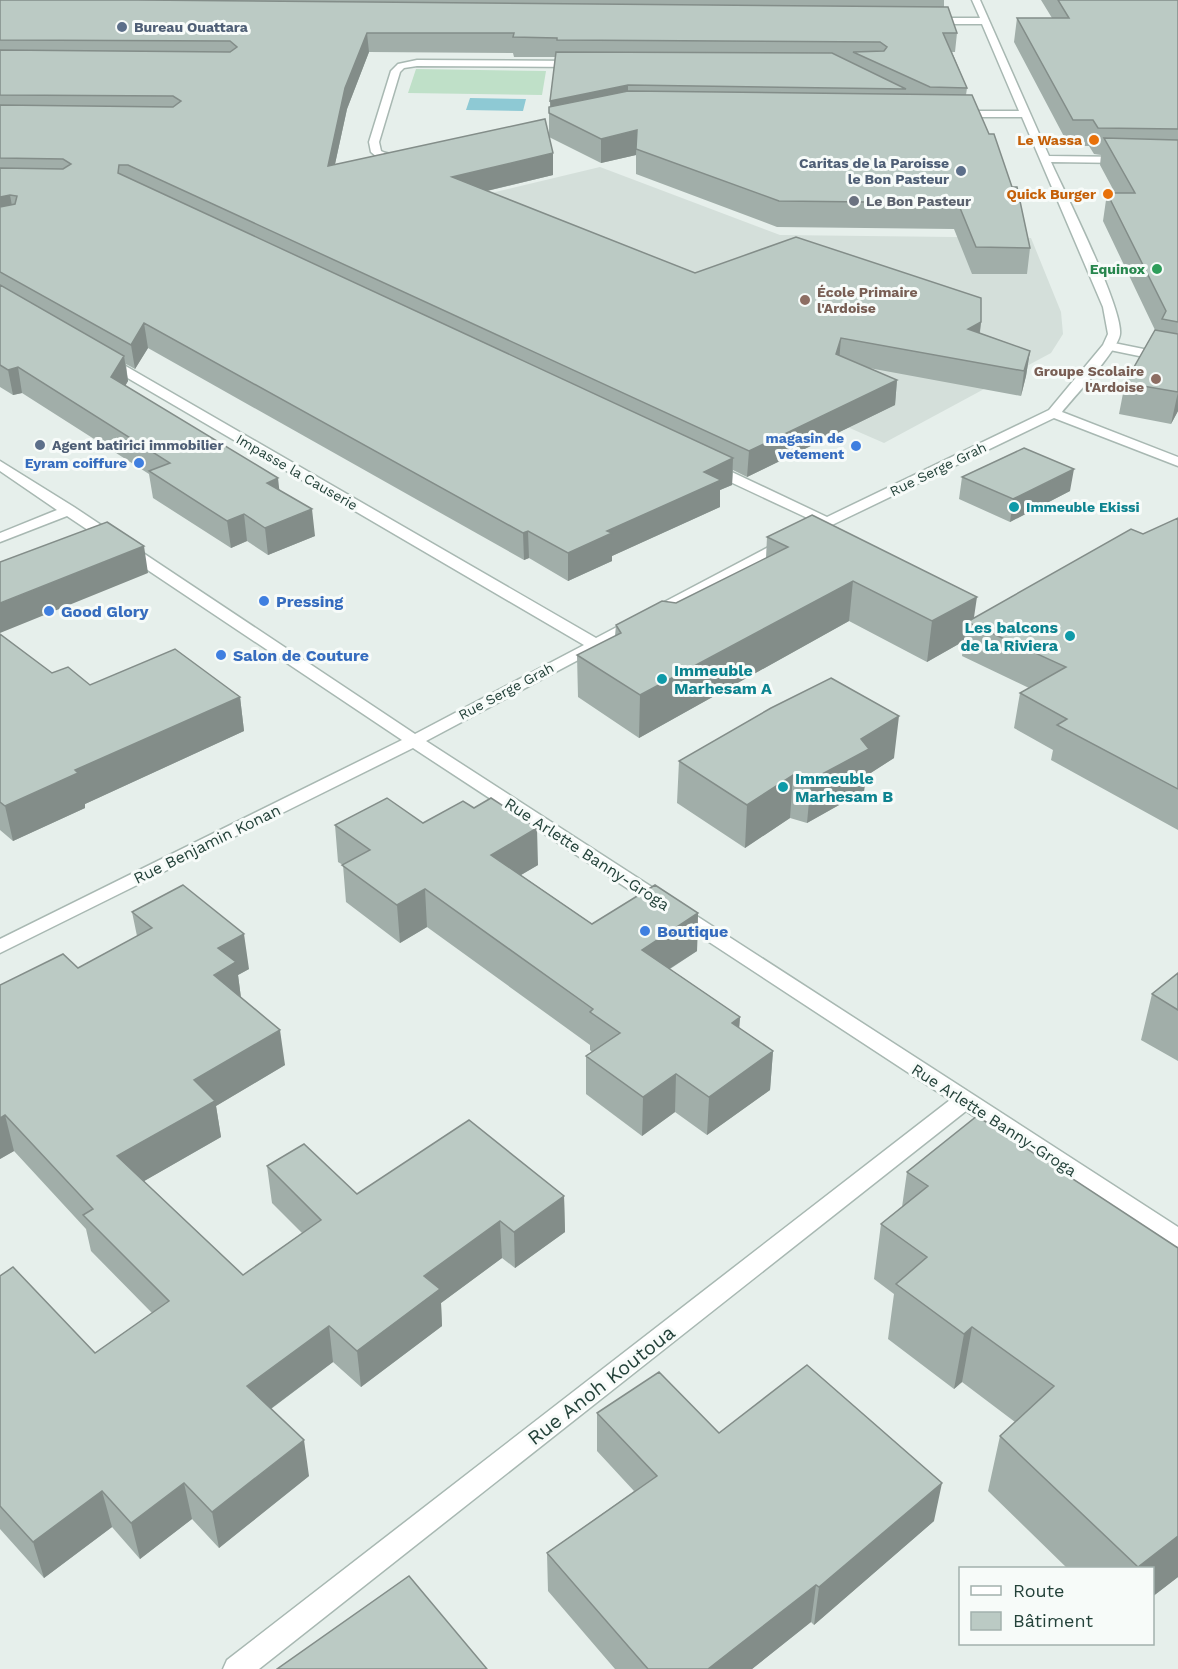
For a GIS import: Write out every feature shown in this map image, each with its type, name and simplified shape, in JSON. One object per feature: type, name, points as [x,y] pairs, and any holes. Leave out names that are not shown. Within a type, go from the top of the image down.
[{"type":"street","points":[[976,0],[1023,114],[1045,159],[1108,307],[1114,334],[1109,346],[1178,360]]},
{"type":"street","points":[[926,21],[986,21]]},
{"type":"street","points":[[417,158],[385,158],[376,152],[374,142],[396,71],[401,66],[436,62],[591,64]]},
{"type":"street","points":[[940,113],[1023,114]]},
{"type":"street","points":[[1045,159],[1134,160]]},
{"type":"street","name":"Rue Serge Grah","points":[[414,741],[827,522],[1054,412],[1109,346]]},
{"type":"street","name":"Impasse la Causerie","points":[[92,351],[594,644]]},
{"type":"street","points":[[1054,412],[1178,462]]},
{"type":"street","points":[[698,462],[827,522]]},
{"type":"street","name":"Rue Arlette Banny-Groga","points":[[0,465],[414,741],[964,1101],[1178,1238]]},
{"type":"street","points":[[0,538],[69,510]]},
{"type":"street","name":"Rue Benjamin Konan","points":[[0,947],[414,741]]},
{"type":"street","name":"Rue Anoh Koutoua","points":[[237,1669],[964,1101]]},
{"type":"shaded area","name":"École Primaire l'Ardoise","points":[[600,167],[780,235],[1031,238],[1061,312],[1063,334],[1051,353],[884,443],[375,221]]},
{"type":"green space","points":[[416,69],[546,71],[542,95],[408,93]]},
{"type":"water","points":[[470,98],[526,99],[523,111],[466,110]]},
{"type":"building","points":[[0,0],[948,7],[957,33],[943,33],[967,88],[930,87],[853,52],[884,51],[887,47],[880,42],[557,40],[557,38],[513,37],[514,33],[367,33],[345,88],[328,166],[545,119],[553,153],[452,177],[695,273],[796,237],[981,298],[981,322],[968,329],[1030,351],[1024,371],[841,338],[836,354],[897,380],[749,451],[128,165],[119,165],[118,173],[733,458],[704,472],[721,480],[607,531],[612,533],[568,553],[528,531],[523,533],[144,323],[131,345],[0,272],[0,207],[15,204],[17,196],[0,197],[0,168],[63,169],[71,164],[63,159],[0,158],[0,105],[173,107],[181,101],[173,96],[0,95],[0,50],[230,52],[237,47],[230,41],[0,40]]},
{"type":"building","points":[[1058,0],[1178,0],[1178,129],[1098,128],[1093,120],[1073,120],[1017,18],[1069,18]]},
{"type":"building","points":[[556,52],[832,53],[906,89],[628,85],[550,101]]},
{"type":"building","points":[[628,91],[972,95],[989,134],[994,134],[1012,187],[1017,187],[1030,248],[976,247],[958,203],[779,201],[636,149],[637,130],[601,139],[549,113],[549,107]]},
{"type":"building","points":[[1104,138],[1178,140],[1178,322],[1162,319],[1166,311],[1107,193],[1135,193]]},
{"type":"building","points":[[0,285],[124,356],[111,377],[278,478],[267,483],[312,509],[265,528],[244,514],[227,521],[149,471],[170,463],[18,367],[8,370],[0,365]]},
{"type":"building","points":[[1155,330],[1178,334],[1178,392],[1125,383]]},
{"type":"building","points":[[1024,448],[1074,469],[1013,499],[962,477]]},
{"type":"building","points":[[812,515],[977,597],[932,621],[853,581],[640,695],[577,655],[621,633],[616,625],[662,601],[676,603],[788,547],[767,537]]},
{"type":"building","points":[[1178,518],[1178,789],[1057,725],[1067,719],[1020,693],[1066,667],[967,622],[1131,529],[1143,534]]},
{"type":"building","points":[[107,522],[144,546],[0,603],[0,562]]},
{"type":"building","points":[[0,634],[52,673],[68,667],[90,685],[175,649],[240,697],[75,770],[78,773],[5,806],[0,802]]},
{"type":"building","points":[[831,678],[899,716],[861,739],[869,749],[811,780],[793,775],[747,805],[679,761],[771,708]]},
{"type":"building","points":[[387,798],[423,823],[463,801],[474,808],[491,798],[537,828],[491,855],[592,924],[655,885],[698,913],[642,950],[740,1017],[732,1023],[773,1051],[709,1097],[676,1074],[643,1097],[586,1056],[620,1033],[590,1012],[593,1009],[425,889],[397,905],[342,865],[370,850],[335,825]]},
{"type":"building","points":[[183,885],[244,934],[218,948],[236,962],[214,975],[280,1030],[194,1080],[215,1101],[117,1156],[243,1275],[321,1220],[267,1166],[304,1144],[357,1194],[469,1120],[564,1196],[514,1232],[500,1221],[424,1276],[440,1289],[357,1351],[329,1326],[247,1386],[304,1440],[212,1512],[184,1483],[131,1523],[102,1491],[33,1542],[0,1506],[0,1276],[13,1267],[95,1353],[169,1301],[83,1215],[93,1209],[5,1115],[0,1118],[0,985],[63,954],[78,968],[152,928],[132,912]]},
{"type":"building","points":[[1178,973],[1178,1010],[1152,994]]},
{"type":"building","points":[[977,1116],[1178,1248],[1178,1536],[1138,1567],[1000,1436],[1054,1386],[972,1327],[964,1334],[896,1284],[927,1257],[881,1224],[928,1186],[907,1172]]},
{"type":"building","points":[[807,1365],[942,1483],[819,1587],[816,1585],[708,1669],[648,1669],[547,1553],[657,1476],[597,1413],[659,1372],[719,1433]]},
{"type":"building","points":[[409,1576],[487,1669],[277,1669]]},
{"type":"place","name":"Bureau Ouattara","points":[[122,27]]},
{"type":"place","name":"Le Wassa","points":[[1094,140]]},
{"type":"place","name":"Caritas de la Paroisse le Bon Pasteur","points":[[961,171]]},
{"type":"place","name":"Quick Burger","points":[[1108,194]]},
{"type":"place","name":"Le Bon Pasteur","points":[[854,201]]},
{"type":"place","name":"Equinox","points":[[1157,269]]},
{"type":"place","name":"École Primaire l'Ardoise","points":[[805,300]]},
{"type":"place","name":"Groupe Scolaire l'Ardoise","points":[[1156,379]]},
{"type":"place","name":"Agent batirici immobilier","points":[[40,445]]},
{"type":"place","name":"magasin de vetement","points":[[856,446]]},
{"type":"place","name":"Eyram coiffure","points":[[139,463]]},
{"type":"place","name":"Immeuble Ekissi","points":[[1014,507]]},
{"type":"place","name":"Pressing","points":[[264,601]]},
{"type":"place","name":"Good Glory","points":[[49,611]]},
{"type":"place","name":"Les balcons de la Riviera","points":[[1070,636]]},
{"type":"place","name":"Salon de Couture","points":[[221,655]]},
{"type":"place","name":"Immeuble Marhesam A","points":[[662,679]]},
{"type":"place","name":"Immeuble Marhesam B","points":[[783,787]]},
{"type":"place","name":"Boutique","points":[[645,931]]}]
